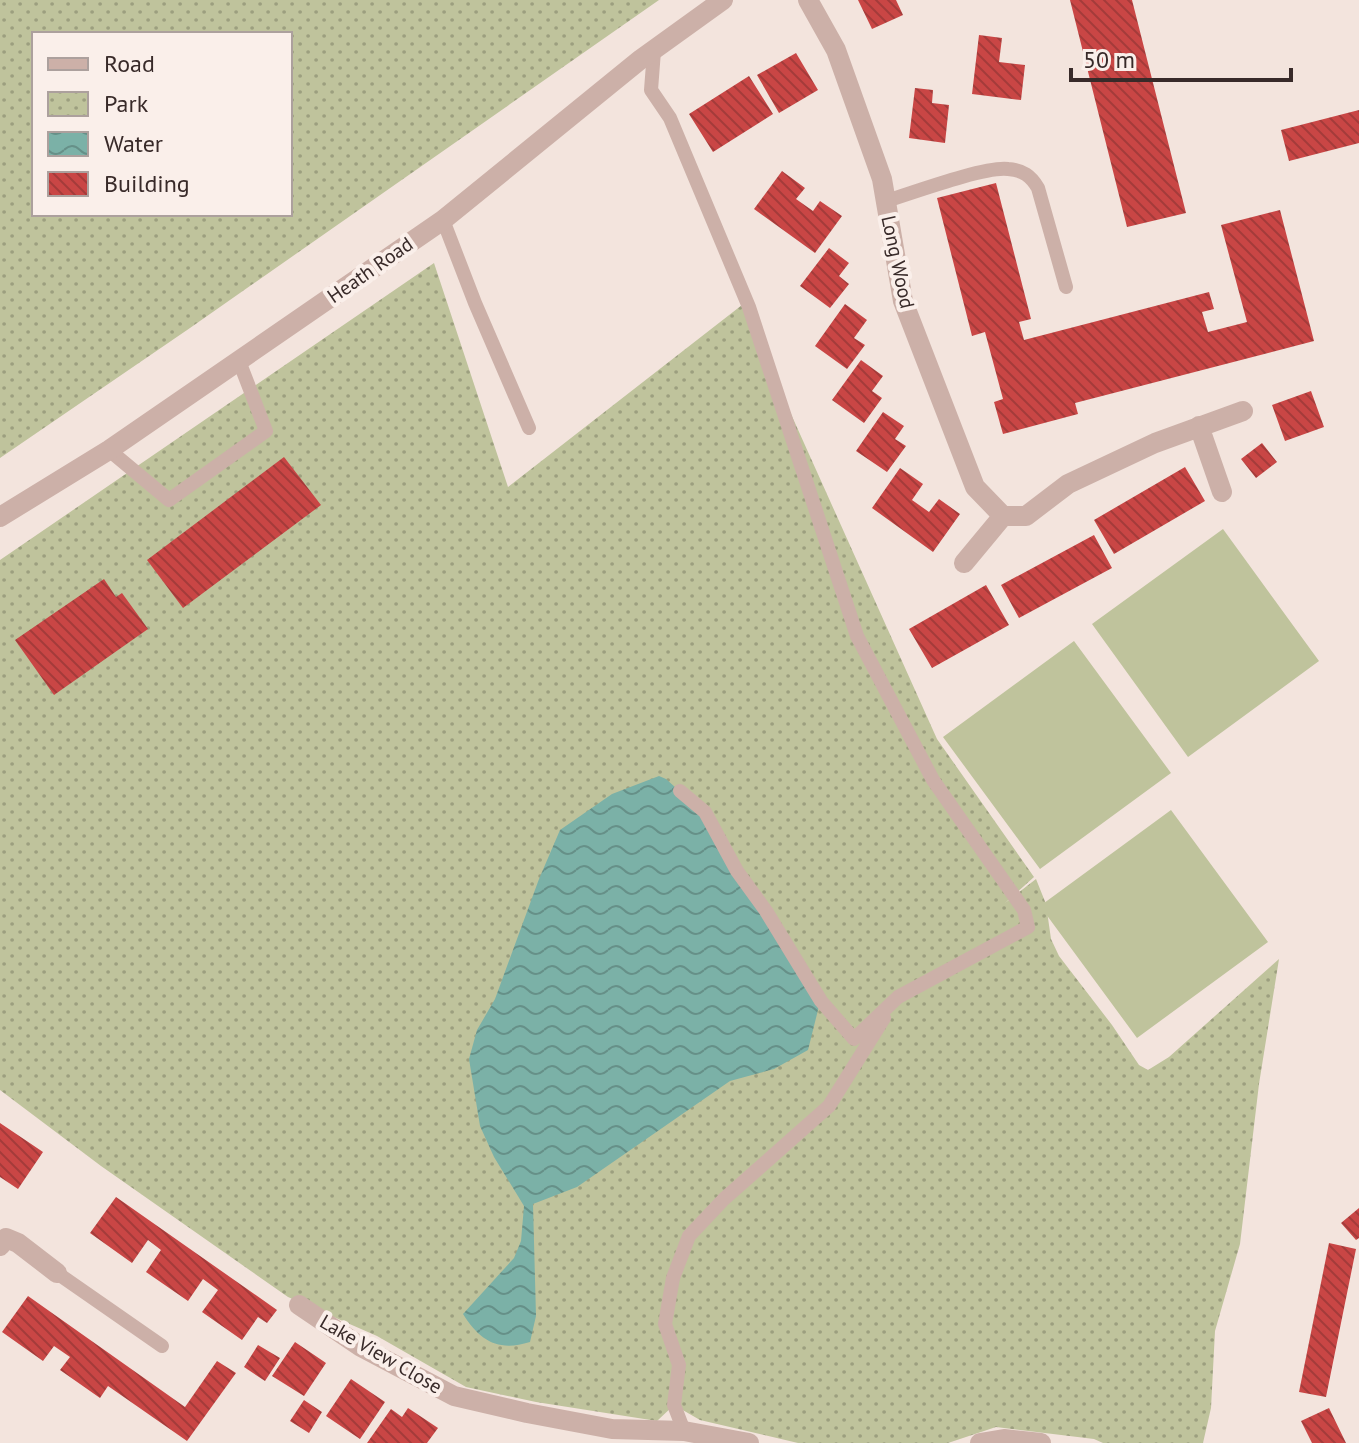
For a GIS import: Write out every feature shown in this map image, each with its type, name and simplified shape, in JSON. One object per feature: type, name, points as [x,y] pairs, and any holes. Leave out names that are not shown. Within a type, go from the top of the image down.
[{"type":"street","name":"Heath Road","points":[[0,517],[109,450],[443,220],[641,59],[723,0]]},
{"type":"street","name":"Long Wood","points":[[808,0],[836,50],[882,179],[903,301],[975,487],[1003,516]]},
{"type":"street","points":[[964,563],[1003,516],[1026,516],[1068,484],[1155,443],[1243,411]]},
{"type":"street","points":[[1199,426],[1222,492]]},
{"type":"street","points":[[2,1240],[18,1243],[57,1273]]},
{"type":"street","name":"Lake View Close","points":[[299,1305],[361,1347],[454,1396],[612,1429],[684,1431],[749,1443]]},
{"type":"street","points":[[980,1443],[1004,1439],[1032,1442]]},
{"type":"lane","points":[[654,51],[651,90],[670,118],[749,307],[857,636],[933,780],[1024,910],[1028,927],[898,997],[854,1039],[821,1001],[766,911],[737,871],[705,812],[680,791]]},
{"type":"lane","points":[[886,201],[995,169],[1022,172],[1032,178],[1038,188],[1066,287]]},
{"type":"lane","points":[[443,220],[529,428]]},
{"type":"lane","points":[[109,450],[169,500],[266,431],[239,361]]},
{"type":"lane","points":[[684,1431],[674,1405],[679,1365],[665,1324],[673,1278],[689,1236],[724,1199],[829,1106],[898,997]]},
{"type":"lane","points":[[57,1273],[162,1346]]},
{"type":"green space","points":[[0,0],[659,0],[0,458]]},
{"type":"green space","points":[[434,263],[508,487],[742,305],[937,739],[1034,877],[1005,903],[1036,879],[1046,904],[1051,939],[1059,956],[1139,1065],[1148,1070],[1169,1057],[1279,959],[1259,1084],[1240,1244],[1215,1331],[1211,1408],[1203,1443],[1103,1443],[1094,1439],[996,1427],[948,1443],[798,1443],[700,1420],[674,1405],[657,1421],[536,1402],[466,1387],[377,1336],[288,1297],[101,1166],[0,1090],[0,560]]},
{"type":"green space","points":[[1223,529],[1319,661],[1188,757],[1092,624]]},
{"type":"green space","points":[[1074,641],[1171,773],[1040,869],[943,737]]},
{"type":"green space","points":[[1171,810],[1268,942],[1137,1038],[1040,906]]},
{"type":"water","points":[[659,776],[704,813],[820,1002],[808,1050],[774,1069],[730,1081],[577,1187],[533,1204],[536,1316],[530,1342],[499,1345],[476,1331],[463,1314],[514,1258],[521,1241],[524,1206],[494,1157],[480,1126],[469,1059],[477,1030],[495,999],[560,830],[612,794]]},
{"type":"building","points":[[858,0],[896,0],[903,15],[872,29]]},
{"type":"building","points":[[1070,0],[1132,0],[1186,213],[1127,227]]},
{"type":"building","points":[[979,35],[1002,38],[999,62],[1025,65],[1021,100],[972,94]]},
{"type":"building","points":[[796,53],[818,90],[779,113],[757,75]]},
{"type":"building","points":[[749,76],[773,114],[713,152],[689,114]]},
{"type":"building","points":[[915,88],[933,90],[932,103],[949,105],[945,143],[909,138]]},
{"type":"building","points":[[1359,110],[1359,143],[1289,161],[1281,130]]},
{"type":"building","points":[[782,171],[805,188],[796,199],[813,211],[820,201],[842,216],[815,253],[754,209]]},
{"type":"building","points":[[996,183],[1031,319],[1019,322],[1024,340],[1209,292],[1214,309],[1202,312],[1208,332],[1247,322],[1221,225],[1280,210],[1314,341],[1075,403],[1078,414],[1003,434],[994,402],[1003,399],[985,332],[972,336],[937,198]]},
{"type":"building","points":[[829,248],[849,263],[839,276],[849,284],[830,308],[800,286]]},
{"type":"building","points":[[845,304],[867,320],[854,338],[865,345],[847,369],[815,346]]},
{"type":"building","points":[[861,360],[883,376],[872,391],[882,398],[864,423],[832,400]]},
{"type":"building","points":[[1311,391],[1324,427],[1285,441],[1272,405]]},
{"type":"building","points":[[883,412],[904,426],[895,439],[906,446],[887,472],[856,451]]},
{"type":"building","points":[[1262,443],[1277,462],[1256,478],[1241,459]]},
{"type":"building","points":[[284,457],[321,505],[183,608],[147,560]]},
{"type":"building","points":[[1185,467],[1205,501],[1114,554],[1094,520]]},
{"type":"building","points":[[900,468],[923,484],[912,500],[929,512],[939,499],[960,514],[933,552],[872,508]]},
{"type":"building","points":[[1094,535],[1112,568],[1019,618],[1001,585]]},
{"type":"building","points":[[104,579],[116,597],[122,593],[148,629],[54,695],[15,640]]},
{"type":"building","points":[[986,585],[1009,625],[932,668],[909,629]]},
{"type":"building","points":[[0,1123],[43,1152],[18,1189],[0,1177]]},
{"type":"building","points":[[116,1197],[277,1310],[267,1323],[258,1317],[242,1340],[202,1312],[218,1290],[203,1279],[188,1301],[146,1272],[161,1250],[148,1240],[132,1263],[90,1233]]},
{"type":"building","points":[[1359,1208],[1359,1238],[1356,1240],[1341,1223]]},
{"type":"building","points":[[1329,1243],[1356,1249],[1326,1397],[1299,1392]]},
{"type":"building","points":[[28,1296],[185,1407],[217,1361],[236,1373],[187,1441],[108,1386],[100,1398],[60,1370],[70,1357],[54,1346],[43,1361],[2,1332]]},
{"type":"building","points":[[295,1342],[326,1363],[304,1396],[272,1376]]},
{"type":"building","points":[[258,1345],[280,1358],[265,1381],[244,1367]]},
{"type":"building","points":[[351,1379],[385,1402],[360,1439],[326,1416]]},
{"type":"building","points":[[304,1400],[322,1412],[309,1433],[290,1421]]},
{"type":"building","points":[[408,1408],[438,1428],[427,1443],[367,1443],[391,1409],[402,1417]]},
{"type":"building","points":[[1329,1408],[1346,1443],[1312,1443],[1301,1421]]}]
